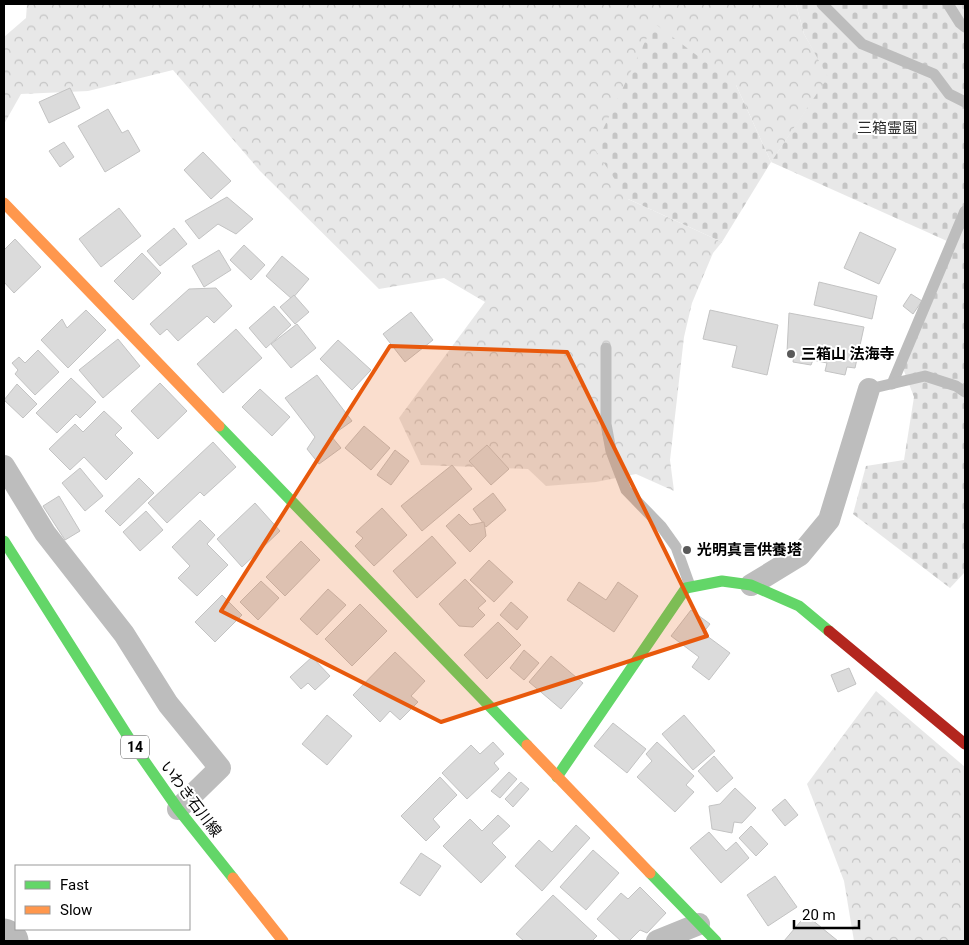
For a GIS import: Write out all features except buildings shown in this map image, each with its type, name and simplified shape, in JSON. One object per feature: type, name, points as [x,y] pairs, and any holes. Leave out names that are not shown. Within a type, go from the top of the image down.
[{"type":"street","points":[[4,203],[716,941]]},
{"type":"street","points":[[751,585],[800,555],[829,520],[869,389]]},
{"type":"street","points":[[4,466],[45,533],[124,634],[168,704],[220,768],[178,809]]},
{"type":"street","name":"いわき石川線","points":[[4,540],[134,746],[178,809],[283,941]]},
{"type":"street","points":[[557,776],[655,630],[686,588],[722,581],[751,585],[799,606],[965,744]]},
{"type":"street","points":[[657,941],[699,924]]},
{"type":"lane","points":[[822,4],[862,44],[934,74],[949,94],[965,102]]},
{"type":"lane","points":[[948,4],[960,23],[965,27]]},
{"type":"lane","points":[[892,384],[965,212]]},
{"type":"lane","points":[[606,348],[606,424],[611,451],[626,490],[661,526],[676,547],[690,586]]},
{"type":"lane","points":[[869,389],[925,376],[956,386],[965,392]]},
{"type":"highlighted area","points":[[390,346],[567,352],[707,636],[441,722],[221,611]]},
{"type":"green space","points":[[27,4],[796,4],[804,34],[829,77],[771,162],[736,85],[628,199],[722,242],[713,253],[692,303],[684,337],[670,460],[674,491],[636,474],[596,482],[546,486],[528,469],[421,465],[399,418],[485,302],[444,278],[379,289],[260,171],[173,70],[88,91],[21,94],[4,124],[4,37],[26,18]]},
{"type":"green space","name":"三箱霊園","points":[[796,4],[965,4],[965,572],[950,588],[853,514],[866,466],[904,460],[914,397],[899,358],[947,241],[771,162],[828,77],[804,34]]},
{"type":"green space","points":[[654,23],[736,85],[771,162],[722,242],[628,199],[594,148]]},
{"type":"green space","points":[[876,691],[965,767],[965,941],[854,941],[844,881],[807,784]]},
{"type":"waterway","points":[[4,938],[9,941]]},
{"type":"traffic: fast","points":[[219,426],[527,745]]},
{"type":"traffic: fast","points":[[4,541],[134,746],[178,809],[233,878]]},
{"type":"traffic: fast","points":[[557,777],[686,588],[722,581],[751,585],[799,606],[829,631]]},
{"type":"traffic: fast","points":[[650,873],[716,941]]},
{"type":"traffic: slow","points":[[4,203],[219,426]]},
{"type":"traffic: slow","points":[[527,745],[650,873]]},
{"type":"traffic: slow","points":[[233,878],[283,941]]},
{"type":"traffic: jam","points":[[829,631],[965,744]]},
{"type":"place","name":"三箱山 法海寺","points":[[791,354]]},
{"type":"place","name":"光明真言供養塔","points":[[687,550]]}]
